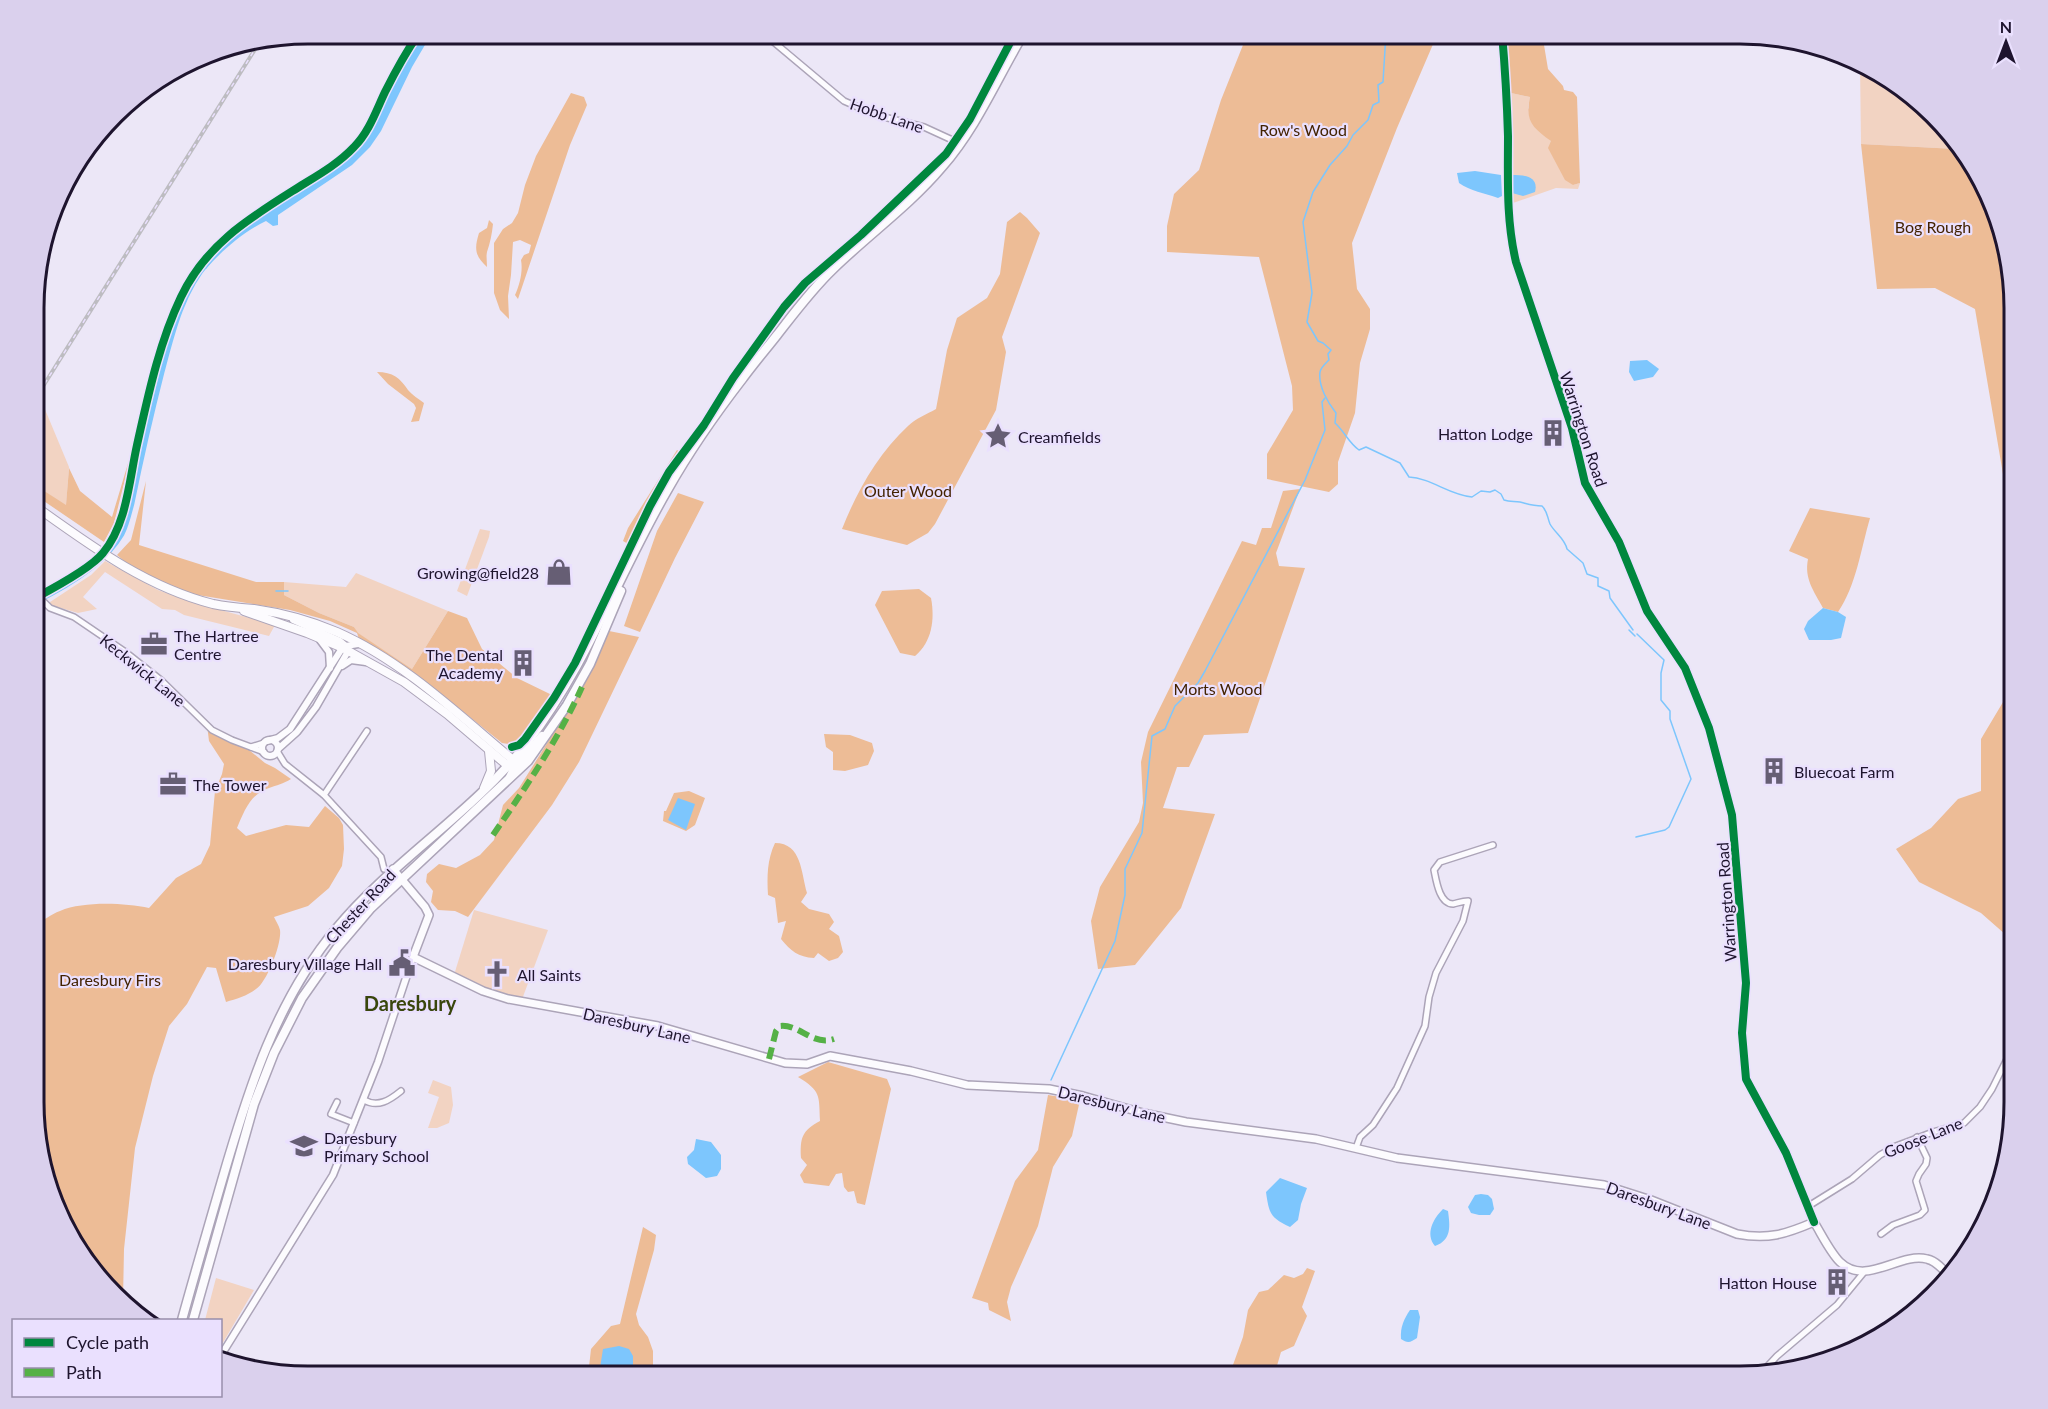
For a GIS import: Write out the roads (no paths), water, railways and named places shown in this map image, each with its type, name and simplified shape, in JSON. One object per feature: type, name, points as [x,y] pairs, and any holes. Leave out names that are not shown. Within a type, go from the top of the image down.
[{"type":"highway","name":"Chester Road","points":[[182,1319],[246,1099],[270,1035],[294,989],[314,958],[389,869],[480,794],[512,764],[557,702],[579,664],[668,489],[699,440],[743,378],[813,290],[844,258],[927,183],[961,144],[1018,44]]},
{"type":"highway","name":"Chester Road","points":[[193,1319],[261,1086],[280,1039],[302,998],[337,948],[371,908],[528,761],[567,705],[590,664],[637,548]]},
{"type":"main road","points":[[44,512],[113,560],[144,578],[174,591],[214,604],[282,615],[327,628],[358,644],[415,680],[488,745],[510,750],[524,747]]},
{"type":"main road","points":[[235,608],[345,648],[419,692],[512,764],[519,764],[548,731]]},
{"type":"main road","points":[[480,794],[491,775],[492,764],[488,745]]},
{"type":"main road","points":[[510,778],[512,764]]},
{"type":"main road","points":[[389,869],[425,907],[429,915],[413,957]]},
{"type":"main road","name":"Daresbury Lane","points":[[413,957],[483,991],[508,999],[536,1006],[638,1022],[785,1063],[807,1064],[830,1056],[911,1071],[967,1085],[1049,1089],[1186,1122],[1299,1136],[1405,1159],[1604,1185],[1651,1200],[1737,1234],[1772,1237],[1814,1222]]},
{"type":"main road","points":[[1814,1222],[1836,1256],[1847,1267],[1865,1271],[1881,1269],[1915,1258],[1927,1258],[1943,1270]]},
{"type":"street","name":"Hobb Lane","points":[[776,44],[844,101],[876,115],[924,127],[961,144]]},
{"type":"street","name":"Warrington Road","points":[[1503,44],[1507,89],[1508,208],[1513,250],[1572,428],[1585,483],[1619,542],[1647,610],[1685,668],[1709,728],[1732,815],[1746,983],[1742,1033],[1746,1079],[1786,1153],[1814,1222]]},
{"type":"street","name":"Keckwick Lane","points":[[44,604],[74,617],[124,651],[162,681],[213,730],[264,752]]},
{"type":"street","points":[[282,615],[340,641],[345,648]]},
{"type":"street","points":[[318,638],[327,647],[330,669]]},
{"type":"street","points":[[251,747],[278,738],[290,729],[345,648],[358,644]]},
{"type":"street","points":[[266,742],[262,747],[268,755],[276,752],[297,732],[316,707],[339,669],[345,648]]},
{"type":"street","points":[[339,669],[351,660],[370,663]]},
{"type":"street","points":[[324,795],[367,731]]},
{"type":"street","points":[[266,742],[276,742],[276,752],[281,759],[324,795],[381,857],[389,869]]},
{"type":"street","points":[[360,742],[366,746]]},
{"type":"street","points":[[1356,1148],[1360,1137],[1373,1125],[1397,1088],[1425,1026],[1429,997],[1436,973],[1462,921],[1468,901],[1453,904],[1447,902],[1442,897],[1434,870],[1440,862],[1493,845]]},
{"type":"street","points":[[224,1351],[324,1191],[364,1100],[413,957]]},
{"type":"street","name":"Goose Lane","points":[[1807,1207],[1852,1179],[1880,1155],[1917,1137],[1964,1123],[1980,1107],[2004,1065]]},
{"type":"street","points":[[364,1100],[372,1103],[386,1102],[401,1091]]},
{"type":"street","points":[[328,1122],[337,1102]]},
{"type":"street","points":[[332,1114],[354,1123]]},
{"type":"street","points":[[1881,1234],[1893,1225],[1920,1215],[1925,1210],[1916,1181],[1926,1164],[1926,1158],[1917,1137]]},
{"type":"street","points":[[1847,1267],[1856,1281]]},
{"type":"street","points":[[1770,1364],[1837,1305],[1865,1271]]},
{"type":"water","points":[[413,44],[426,44],[381,131],[370,147],[352,165],[278,215],[278,225],[273,226],[266,221],[258,225],[234,242],[206,269],[203,266],[235,232],[333,167],[351,152],[372,125]]},
{"type":"water","points":[[1475,171],[1501,175],[1502,196],[1498,198],[1459,183],[1457,173]]},
{"type":"water","points":[[1512,175],[1526,176],[1533,180],[1536,187],[1535,192],[1523,196],[1512,193]]},
{"type":"water","points":[[1647,360],[1659,369],[1653,377],[1634,381],[1629,372],[1630,361]]},
{"type":"water","points":[[1823,608],[1846,617],[1841,638],[1809,640],[1804,629],[1808,621]]},
{"type":"water","points":[[678,798],[695,804],[686,830],[668,820]]},
{"type":"water","points":[[696,1139],[711,1142],[721,1155],[721,1169],[717,1176],[706,1178],[688,1164],[687,1157],[694,1150]]},
{"type":"water","points":[[1280,1178],[1307,1188],[1298,1220],[1290,1227],[1274,1218],[1268,1205],[1266,1192]]},
{"type":"water","points":[[1475,1195],[1488,1195],[1492,1199],[1494,1209],[1490,1215],[1471,1213],[1468,1207]]},
{"type":"water","points":[[1443,1209],[1448,1211],[1449,1232],[1441,1243],[1435,1246],[1430,1232],[1436,1217]]},
{"type":"water","points":[[1410,1310],[1418,1310],[1420,1317],[1417,1338],[1408,1342],[1401,1339],[1401,1331]]},
{"type":"water","points":[[619,1346],[629,1349],[633,1356],[633,1366],[600,1366],[603,1349]]},
{"type":"waterway","points":[[1385,44],[1383,82],[1378,85],[1379,102],[1373,105],[1368,120],[1330,165],[1313,192],[1303,222],[1312,293],[1307,322],[1318,341],[1331,350],[1328,354],[1329,360],[1321,370],[1320,377],[1324,394],[1336,413],[1335,423],[1359,450],[1366,447],[1400,463],[1409,477],[1425,480],[1464,496],[1472,497],[1481,491],[1495,490],[1504,500],[1542,506],[1550,524],[1567,549],[1583,563],[1587,574],[1598,578],[1598,586],[1609,591],[1610,598],[1633,630]]},
{"type":"waterway","points":[[44,597],[95,565],[122,534],[127,523],[174,328],[185,299],[209,261]]},
{"type":"waterway","points":[[1051,1080],[1115,941],[1125,895],[1125,869],[1142,833],[1152,736],[1165,729],[1175,706],[1198,683],[1305,480],[1325,430],[1322,402],[1325,398]]},
{"type":"waterway","points":[[276,591],[288,591]]},
{"type":"waterway","points":[[1629,630],[1635,636]]},
{"type":"waterway","points":[[1636,837],[1669,827],[1691,779],[1670,719],[1670,711],[1661,700],[1661,673],[1664,660],[1637,634]]},
{"type":"railway","points":[[44,385],[255,49]]},
{"type":"place","name":"Hatton Lodge","points":[[1553,433]]},
{"type":"place","name":"Creamfields","points":[[998,436]]},
{"type":"place","name":"Growing@field28","points":[[559,572]]},
{"type":"place","name":"The Hartree Centre","points":[[154,644]]},
{"type":"place","name":"The Dental Academy","points":[[523,663]]},
{"type":"place","name":"Bluecoat Farm","points":[[1774,771]]},
{"type":"place","name":"The Tower","points":[[173,784]]},
{"type":"place","name":"Daresbury Village Hall","points":[[402,963]]},
{"type":"place","name":"All Saints","points":[[497,974]]},
{"type":"place","name":"Daresbury Primary School","points":[[304,1146]]},
{"type":"place","name":"Hatton House","points":[[1837,1282]]},
{"type":"district","name":"Daresbury","points":[[410,1003]]},
{"type":"park label","name":"Row's Wood","points":[[1303,129]]},
{"type":"park label","name":"Bog Rough","points":[[1933,226]]},
{"type":"park label","name":"Outer Wood","points":[[908,490]]},
{"type":"park label","name":"Morts Wood","points":[[1218,688]]},
{"type":"park label","name":"Daresbury Firs","points":[[110,979]]}]
